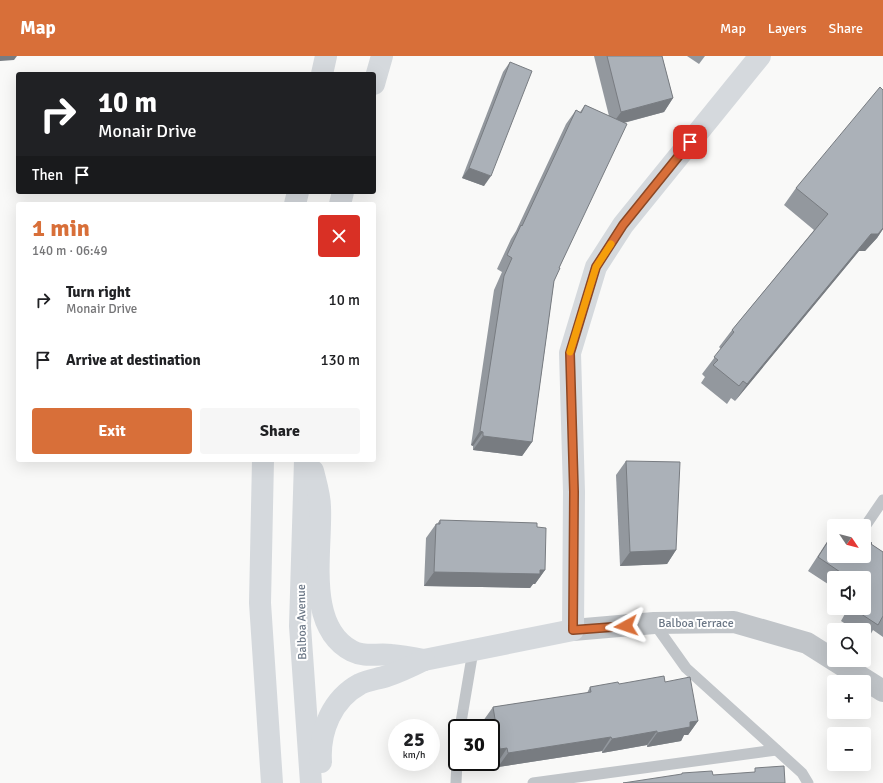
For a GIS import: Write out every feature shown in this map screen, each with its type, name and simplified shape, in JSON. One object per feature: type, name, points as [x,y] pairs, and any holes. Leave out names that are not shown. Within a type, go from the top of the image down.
[{"type":"main road","points":[[322,72],[326,56]]},
{"type":"main road","points":[[376,77],[382,56]]},
{"type":"main road","points":[[573,630],[574,492],[570,353],[596,267],[623,225],[760,56]]},
{"type":"main road","points":[[263,462],[260,603],[272,783]]},
{"type":"main road","name":"Balboa Avenue","points":[[305,462],[300,626],[312,783]]},
{"type":"main road","points":[[311,462],[320,506],[320,592],[322,611],[327,625],[341,643],[352,651],[373,656],[389,654],[424,660]]},
{"type":"main road","name":"Balboa Terrace","points":[[424,660],[473,652],[573,630]]},
{"type":"main road","points":[[322,783],[320,752],[322,736],[329,717],[339,701],[348,692],[362,683],[388,676],[424,660]]},
{"type":"street","name":"Balboa Terrace","points":[[573,630],[654,623],[734,622],[807,643],[883,691]]},
{"type":"lane","points":[[870,519],[883,500]]},
{"type":"lane","points":[[654,623],[686,668],[802,773],[808,783]]},
{"type":"lane","points":[[462,719],[473,652]]},
{"type":"lane","points":[[533,783],[776,750]]},
{"type":"lane","points":[[456,783],[457,771]]},
{"type":"building","points":[[607,56],[662,56],[673,98],[621,112]]},
{"type":"building","points":[[510,62],[532,71],[491,176],[469,168]]},
{"type":"building","points":[[880,87],[883,90],[883,228],[878,234],[871,234],[747,384],[743,381],[739,386],[713,365],[718,360],[714,357],[734,332],[732,330],[828,214],[796,188]]},
{"type":"building","points":[[585,105],[627,124],[554,281],[532,442],[483,436],[483,432],[480,431],[504,276],[512,258],[507,255],[576,110],[581,113]]},
{"type":"building","points":[[626,461],[680,462],[676,550],[630,552]]},
{"type":"building","points":[[440,520],[537,523],[537,527],[546,528],[545,570],[540,570],[540,574],[434,572],[436,524],[440,524]]},
{"type":"building","points":[[827,543],[827,563],[871,563],[871,544],[883,552],[883,616],[878,625],[863,615],[871,615],[871,571],[839,571],[818,557]]},
{"type":"building","points":[[664,676],[665,682],[690,677],[698,721],[690,722],[690,727],[657,733],[657,731],[612,739],[611,737],[508,753],[507,748],[500,749],[500,719],[495,719],[493,707],[591,692],[590,687],[618,682],[619,684]]},
{"type":"building","points":[[784,766],[785,783],[623,783],[682,773],[712,771],[713,775],[755,772],[755,768]]},
{"type":"slow traffic","points":[[570,352],[596,267],[611,244]]},
{"type":"route","points":[[626,626],[573,630],[574,492],[570,353],[596,267],[623,225],[690,142]]}]
